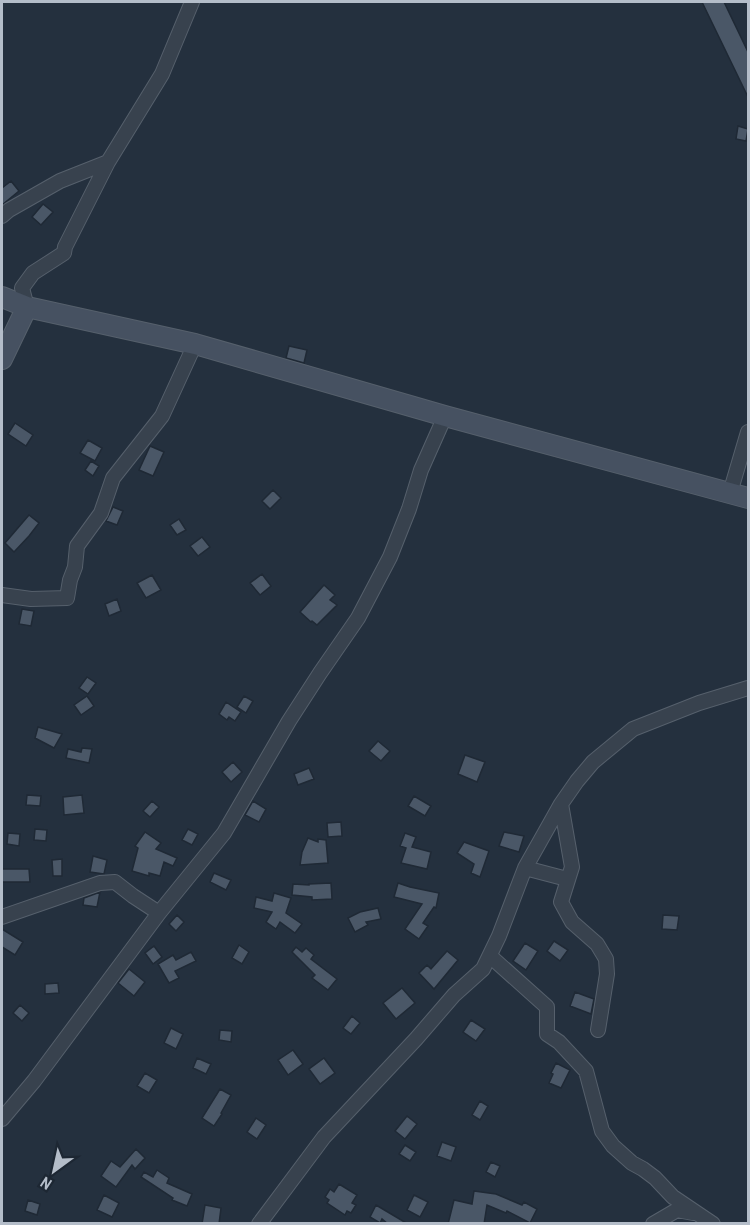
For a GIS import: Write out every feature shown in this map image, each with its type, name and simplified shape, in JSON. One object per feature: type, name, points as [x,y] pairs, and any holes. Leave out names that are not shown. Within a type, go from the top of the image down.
[{"type":"street","points":[[2,359],[27,306],[22,288],[33,273],[64,254],[65,247],[108,162],[162,74],[192,2]]},
{"type":"street","points":[[2,216],[60,181],[108,162]]},
{"type":"street","points":[[2,297],[27,306],[195,344],[445,416],[748,498]]},
{"type":"street","points":[[2,596],[67,598],[75,567],[77,546],[101,513],[113,478],[162,416],[195,344]]},
{"type":"street","points":[[2,1119],[34,1081],[159,913],[224,833],[289,721],[358,618],[390,557],[421,470],[445,416]]},
{"type":"street","points":[[729,493],[748,432]]},
{"type":"street","points":[[259,1224],[324,1137],[416,1039],[454,994],[483,969],[499,936],[525,868],[561,804],[593,762],[633,729],[748,688]]},
{"type":"street","points":[[561,804],[572,867],[561,902],[572,922],[597,944],[606,959],[607,974],[598,1030]]},
{"type":"street","points":[[525,868],[567,879]]},
{"type":"street","points":[[2,917],[100,883],[115,882],[159,913]]},
{"type":"street","points":[[490,956],[547,1007],[547,1034],[559,1042],[586,1071],[602,1131],[613,1146],[632,1163],[655,1178],[673,1197],[713,1224]]},
{"type":"street","points":[[653,1224],[677,1210],[698,1214]]},
{"type":"building","points":[[702,2],[724,2],[748,52],[748,97]]},
{"type":"building","points":[[738,126],[748,129],[746,141],[736,139]]},
{"type":"building","points":[[11,181],[19,191],[2,205],[2,188]]},
{"type":"building","points":[[43,204],[53,212],[41,225],[32,217]]},
{"type":"building","points":[[289,346],[307,350],[304,363],[286,358]]},
{"type":"building","points":[[15,423],[33,435],[26,446],[8,434]]},
{"type":"building","points":[[88,440],[102,448],[95,461],[80,453]]},
{"type":"building","points":[[150,446],[164,452],[153,476],[139,470]]},
{"type":"building","points":[[91,461],[99,466],[93,476],[85,470]]},
{"type":"building","points":[[273,490],[281,498],[270,509],[262,501]]},
{"type":"building","points":[[113,507],[123,511],[117,525],[106,521]]},
{"type":"building","points":[[29,515],[39,523],[14,552],[5,543]]},
{"type":"building","points":[[179,519],[186,530],[177,535],[170,525]]},
{"type":"building","points":[[202,537],[210,547],[198,556],[190,546]]},
{"type":"building","points":[[262,574],[271,586],[260,595],[250,583]]},
{"type":"building","points":[[152,575],[161,590],[146,598],[137,583]]},
{"type":"building","points":[[324,585],[335,595],[330,600],[337,605],[317,625],[300,612]]},
{"type":"building","points":[[117,599],[121,611],[109,616],[105,604]]},
{"type":"building","points":[[22,609],[34,611],[31,626],[19,624]]},
{"type":"building","points":[[87,677],[96,683],[88,694],[79,688]]},
{"type":"building","points":[[87,696],[94,706],[81,715],[74,705]]},
{"type":"building","points":[[244,696],[253,701],[246,713],[237,707]]},
{"type":"building","points":[[226,702],[241,712],[235,721],[229,717],[227,720],[219,714]]},
{"type":"building","points":[[38,727],[62,734],[54,748],[35,738]]},
{"type":"building","points":[[378,741],[390,751],[381,761],[369,751]]},
{"type":"building","points":[[82,748],[92,749],[89,763],[66,758],[68,749],[81,752]]},
{"type":"building","points":[[465,755],[485,762],[477,782],[458,774]]},
{"type":"building","points":[[233,762],[242,772],[231,782],[222,772]]},
{"type":"building","points":[[309,768],[314,779],[298,785],[294,774]]},
{"type":"building","points":[[27,795],[41,796],[40,806],[26,805]]},
{"type":"building","points":[[82,795],[84,813],[64,815],[63,797]]},
{"type":"building","points":[[414,796],[431,806],[425,816],[408,806]]},
{"type":"building","points":[[152,801],[159,807],[150,817],[143,811]]},
{"type":"building","points":[[253,801],[266,809],[259,822],[245,815]]},
{"type":"building","points":[[341,822],[342,836],[328,837],[327,823]]},
{"type":"building","points":[[35,829],[47,830],[46,841],[34,840]]},
{"type":"building","points":[[188,829],[198,834],[192,845],[182,840]]},
{"type":"building","points":[[145,832],[161,843],[156,849],[177,858],[173,866],[164,862],[160,876],[149,873],[149,876],[132,871],[138,848],[135,846]]},
{"type":"building","points":[[504,832],[524,836],[519,852],[499,846]]},
{"type":"building","points":[[8,833],[20,834],[19,846],[7,844]]},
{"type":"building","points":[[405,833],[416,837],[412,847],[431,852],[427,869],[401,863],[406,848],[400,846]]},
{"type":"building","points":[[308,838],[318,842],[318,839],[326,840],[328,863],[300,865]]},
{"type":"building","points":[[464,842],[489,851],[480,877],[471,873],[474,864],[457,853]]},
{"type":"building","points":[[93,856],[107,860],[104,874],[90,872]]},
{"type":"building","points":[[62,859],[62,876],[53,876],[52,860]]},
{"type":"building","points":[[2,869],[29,869],[30,882],[2,882]]},
{"type":"building","points":[[214,873],[231,880],[226,890],[210,882]]},
{"type":"building","points":[[331,883],[332,899],[312,900],[312,897],[292,895],[293,884]]},
{"type":"building","points":[[398,883],[439,893],[436,908],[434,907],[423,923],[428,926],[419,939],[405,929],[422,904],[394,897]]},
{"type":"building","points":[[100,892],[97,907],[83,905],[84,898]]},
{"type":"building","points":[[274,893],[291,898],[286,913],[302,924],[295,933],[280,922],[276,929],[266,922],[272,912],[254,908],[256,897],[272,901]]},
{"type":"building","points":[[378,908],[381,919],[366,922],[368,925],[355,932],[348,918],[360,912]]},
{"type":"building","points":[[177,915],[184,922],[176,931],[169,924]]},
{"type":"building","points":[[663,915],[679,916],[677,930],[662,929]]},
{"type":"building","points":[[2,929],[23,942],[15,955],[2,947]]},
{"type":"building","points":[[554,941],[568,950],[560,961],[547,951]]},
{"type":"building","points":[[525,943],[538,951],[526,970],[513,961]]},
{"type":"building","points":[[239,945],[249,952],[242,964],[232,958]]},
{"type":"building","points":[[154,946],[162,957],[153,964],[145,953]]},
{"type":"building","points":[[296,947],[302,952],[306,948],[314,955],[311,959],[337,979],[328,990],[312,978],[315,975],[292,952]]},
{"type":"building","points":[[447,951],[458,960],[434,989],[419,973],[427,965],[431,969]]},
{"type":"building","points":[[191,952],[196,961],[175,971],[179,978],[169,983],[158,964],[173,955],[176,960]]},
{"type":"building","points":[[129,969],[145,982],[134,996],[118,983]]},
{"type":"building","points":[[58,983],[59,993],[45,994],[45,984]]},
{"type":"building","points":[[402,988],[415,1003],[396,1019],[383,1003]]},
{"type":"building","points":[[575,992],[594,999],[591,1014],[570,1006]]},
{"type":"building","points":[[20,1005],[29,1013],[22,1021],[13,1013]]},
{"type":"building","points":[[352,1016],[360,1023],[351,1034],[343,1028]]},
{"type":"building","points":[[471,1020],[485,1029],[476,1041],[463,1032]]},
{"type":"building","points":[[171,1028],[183,1034],[176,1049],[164,1043]]},
{"type":"building","points":[[220,1030],[232,1031],[231,1042],[219,1040]]},
{"type":"building","points":[[293,1050],[303,1064],[288,1075],[278,1060]]},
{"type":"building","points":[[197,1058],[211,1064],[206,1074],[193,1068]]},
{"type":"building","points":[[324,1058],[335,1073],[320,1084],[309,1069]]},
{"type":"building","points":[[556,1063],[570,1070],[561,1088],[549,1083]]},
{"type":"building","points":[[145,1073],[157,1080],[149,1093],[137,1086]]},
{"type":"building","points":[[220,1089],[231,1095],[214,1126],[202,1118]]},
{"type":"building","points":[[480,1101],[488,1106],[480,1120],[472,1115]]},
{"type":"building","points":[[407,1116],[417,1124],[405,1139],[395,1131]]},
{"type":"building","points":[[256,1118],[266,1125],[257,1139],[247,1132]]},
{"type":"building","points":[[442,1142],[456,1147],[451,1161],[437,1156]]},
{"type":"building","points":[[405,1145],[416,1152],[410,1161],[399,1154]]},
{"type":"building","points":[[136,1149],[145,1158],[135,1169],[132,1165],[116,1187],[101,1176],[111,1161],[120,1167]]},
{"type":"building","points":[[491,1162],[500,1166],[495,1177],[486,1172]]},
{"type":"building","points":[[157,1170],[169,1178],[167,1183],[192,1194],[187,1206],[172,1200],[173,1198],[141,1177],[144,1172],[153,1177]]},
{"type":"building","points":[[339,1184],[357,1195],[352,1203],[356,1205],[351,1213],[347,1211],[345,1215],[327,1203],[329,1200],[325,1197],[330,1189],[334,1192]]},
{"type":"building","points":[[474,1191],[496,1194],[522,1205],[524,1202],[537,1209],[530,1223],[507,1211],[506,1213],[487,1205],[484,1224],[448,1224],[454,1200],[472,1204]]},
{"type":"building","points":[[104,1195],[119,1203],[112,1217],[97,1210]]},
{"type":"building","points":[[414,1195],[428,1202],[420,1217],[407,1210]]},
{"type":"building","points":[[28,1200],[40,1204],[37,1215],[25,1211]]},
{"type":"building","points":[[205,1205],[221,1208],[219,1224],[202,1224]]},
{"type":"building","points":[[376,1205],[408,1224],[388,1224],[382,1219],[380,1223],[370,1217]]}]
